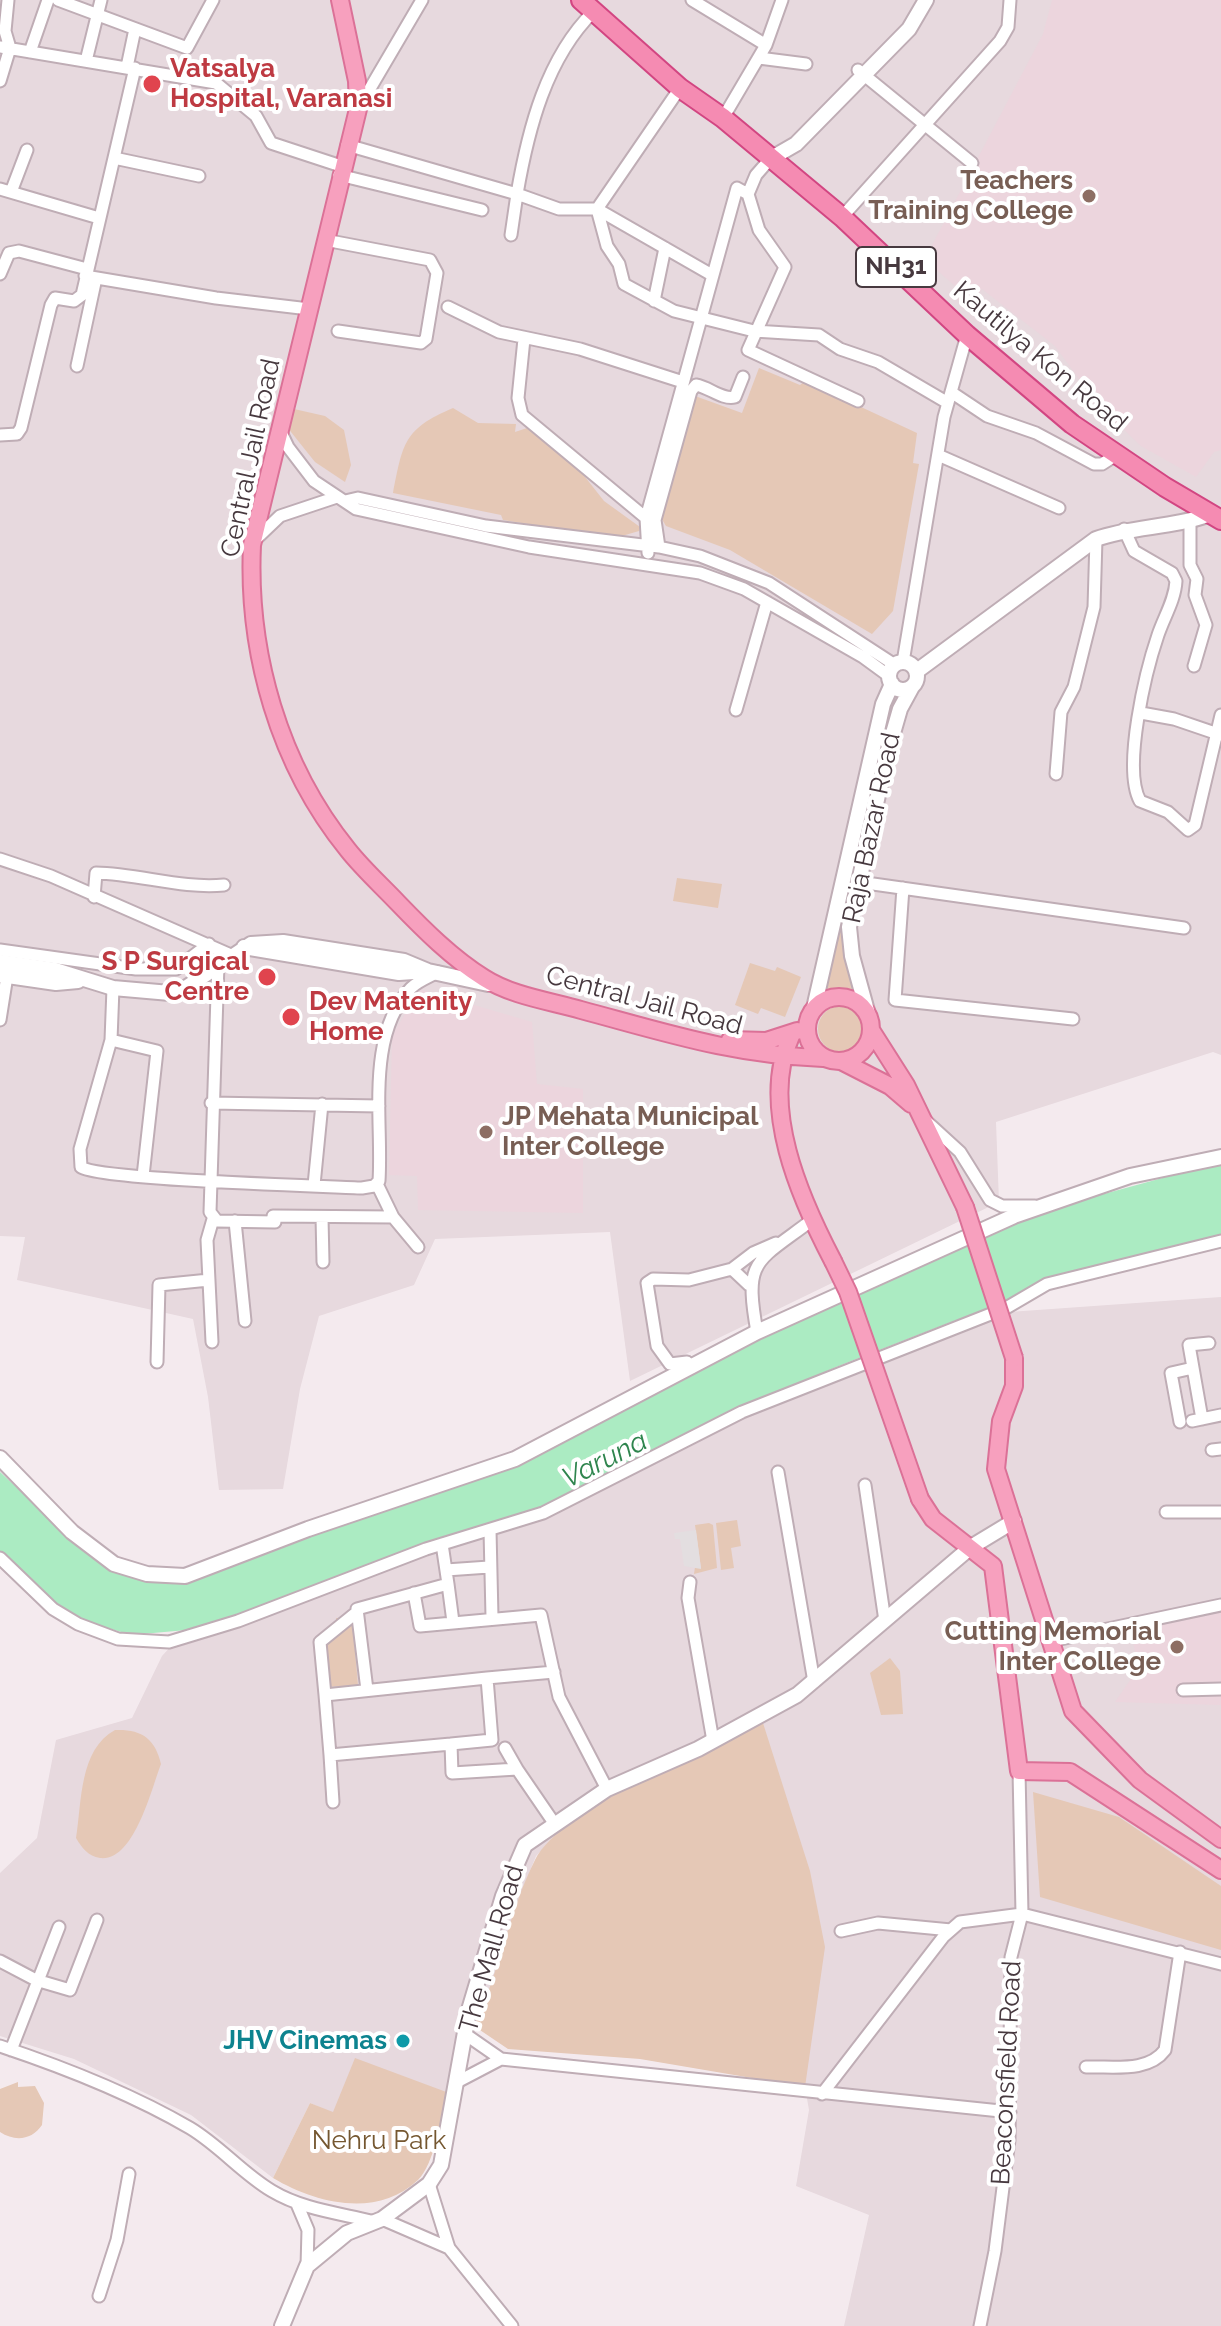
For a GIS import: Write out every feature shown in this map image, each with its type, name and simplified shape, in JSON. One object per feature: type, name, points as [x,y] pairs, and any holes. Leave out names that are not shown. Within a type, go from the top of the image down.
[{"type":"highway","name":"Kautilya Kon Road","points":[[588,6],[680,88],[778,156],[967,335],[1072,424],[1216,517]]},
{"type":"main road","name":"Central Jail Road","points":[[340,0],[357,81],[358,109],[340,170],[252,545],[250,595],[260,662],[278,724],[301,778],[338,837],[424,930],[471,970],[502,987],[724,1049],[781,1057],[823,1058]]},
{"type":"main road","points":[[1221,1839],[1140,1780],[1073,1711],[996,1469],[1001,1421],[1014,1386],[1014,1358],[965,1207],[920,1113],[858,1003],[840,997],[821,1002],[791,1036],[781,1057],[784,1131],[812,1220],[848,1292],[920,1499],[933,1519],[993,1566],[1019,1771],[1070,1772],[1221,1870]]},
{"type":"main road","points":[[810,1015],[809,1043],[823,1058],[843,1062],[890,1086],[920,1113]]},
{"type":"main road","points":[[843,1062],[865,1049],[870,1024]]},
{"type":"main road","points":[[677,1035],[695,1034],[744,1042],[791,1036]]},
{"type":"street","points":[[0,81],[8,0]]},
{"type":"street","points":[[30,52],[48,0]]},
{"type":"street","points":[[58,0],[187,48],[213,0]]},
{"type":"street","points":[[86,61],[101,0]]},
{"type":"street","points":[[358,109],[422,0]]},
{"type":"street","points":[[692,0],[766,45]]},
{"type":"street","points":[[723,118],[766,45],[782,0]]},
{"type":"street","points":[[893,40],[919,0]]},
{"type":"street","points":[[858,401],[748,350],[785,267],[759,230],[748,194],[756,175],[778,156],[791,137],[917,19],[926,0]]},
{"type":"street","points":[[842,217],[1006,34],[1010,0]]},
{"type":"street","points":[[511,235],[531,124],[561,56],[588,6]]},
{"type":"street","points":[[77,366],[89,274],[131,68],[135,29]]},
{"type":"street","points":[[5,48],[216,83],[256,116],[271,143],[340,170],[482,210]]},
{"type":"street","points":[[759,58],[806,64]]},
{"type":"street","points":[[860,72],[972,163]]},
{"type":"street","points":[[680,88],[597,209],[607,246],[619,264],[624,284],[654,301],[700,317],[754,331],[819,335],[840,349],[878,362],[987,416],[1036,433],[1089,462],[1102,464],[1116,455]]},
{"type":"street","points":[[347,145],[559,209],[597,209],[712,275]]},
{"type":"street","points":[[27,150],[6,191],[99,218]]},
{"type":"street","points":[[114,158],[199,176]]},
{"type":"street","points":[[653,546],[646,518],[700,317],[737,188],[748,194]]},
{"type":"street","points":[[325,240],[430,260],[437,273],[426,339],[421,343],[338,331]]},
{"type":"street","points":[[654,301],[665,248]]},
{"type":"street","points":[[0,274],[9,253],[19,251],[89,274],[216,298],[309,309]]},
{"type":"street","points":[[0,435],[17,434],[21,428],[51,305],[61,297],[78,299],[89,274]]},
{"type":"street","points":[[448,307],[499,332],[580,349],[683,382]]},
{"type":"street","points":[[810,1015],[883,704],[895,672],[950,398],[967,335]]},
{"type":"street","points":[[524,339],[518,398],[522,415],[646,518]]},
{"type":"street","points":[[648,564],[655,520],[691,391],[696,385],[702,386],[729,399],[735,397],[743,377]]},
{"type":"street","points":[[279,428],[288,447],[309,475],[356,509],[529,547],[700,573],[767,602],[895,672],[917,671],[1096,539],[1124,529],[1216,517]]},
{"type":"street","points":[[938,455],[1059,508]]},
{"type":"street","points":[[252,545],[272,520],[341,499],[358,498],[486,526],[653,546],[725,564],[769,583],[895,672],[899,689],[912,687]]},
{"type":"street","points":[[1190,522],[1190,569],[1197,579],[1195,595],[1206,625],[1194,666]]},
{"type":"street","points":[[1124,529],[1134,551],[1172,573],[1176,581],[1153,652],[1141,713],[1135,758],[1138,798],[1168,812],[1188,830],[1195,825],[1219,734],[1221,715]]},
{"type":"street","points":[[1056,774],[1061,712],[1074,687],[1094,607],[1096,539]]},
{"type":"street","points":[[736,710],[767,602]]},
{"type":"street","name":"Raja Bazar Road","points":[[870,1024],[849,941],[851,911],[890,740],[917,671]]},
{"type":"street","points":[[1141,713],[1219,734]]},
{"type":"street","points":[[0,859],[51,876],[209,944],[237,951]]},
{"type":"street","points":[[94,897],[96,873],[156,877],[201,887],[224,885]]},
{"type":"street","points":[[859,882],[1184,928]]},
{"type":"street","points":[[903,888],[895,1000],[1073,1019]]},
{"type":"street","points":[[0,950],[136,969],[176,969],[209,944]]},
{"type":"street","points":[[0,1020],[2,971],[56,983],[82,980],[113,988],[170,993],[184,989],[237,951]]},
{"type":"street","name":"Central Jail Road","points":[[237,951],[399,973],[433,971],[502,987]]},
{"type":"street","points":[[212,1342],[207,1240],[213,1219],[209,1179],[218,964]]},
{"type":"street","points":[[418,1247],[393,1217],[377,1184],[379,1106],[384,1044],[391,1023],[410,989],[433,971]]},
{"type":"street","points":[[113,988],[111,1040],[80,1149],[81,1167],[96,1172],[143,1176],[362,1188],[377,1184]]},
{"type":"street","points":[[111,1040],[157,1051],[143,1176]]},
{"type":"street","points":[[211,1103],[379,1106]]},
{"type":"street","points":[[314,1185],[322,1104]]},
{"type":"street","points":[[920,1113],[960,1152],[994,1203],[1042,1206]]},
{"type":"street","points":[[0,1458],[72,1532],[114,1564],[130,1571],[185,1576],[308,1529],[515,1459],[757,1332],[1042,1206],[1130,1176],[1221,1157]]},
{"type":"street","points":[[322,1217],[323,1262]]},
{"type":"street","points":[[213,1219],[393,1217]]},
{"type":"street","points":[[757,1332],[749,1285],[756,1266],[812,1220]]},
{"type":"street","points":[[235,1221],[245,1321]]},
{"type":"street","points":[[691,1367],[687,1362],[674,1366],[659,1349],[647,1283],[653,1279],[689,1280],[732,1269],[753,1253],[786,1239]]},
{"type":"street","points":[[0,1558],[53,1609],[78,1624],[118,1639],[156,1643],[238,1621],[307,1591],[566,1503],[742,1412],[1006,1308],[1041,1287],[1221,1241]]},
{"type":"street","points":[[732,1269],[749,1285]]},
{"type":"street","points":[[157,1362],[159,1285],[209,1280]]},
{"type":"street","points":[[1191,1421],[1193,1368],[1189,1345],[1209,1343]]},
{"type":"street","points":[[1191,1421],[1171,1373],[1193,1368]]},
{"type":"street","points":[[1191,1421],[1221,1415]]},
{"type":"street","points":[[778,1472],[814,1682]]},
{"type":"street","points":[[865,1485],[885,1621]]},
{"type":"street","points":[[1166,1512],[1221,1512]]},
{"type":"street","name":"The Mall Road","points":[[282,2326],[307,2266],[347,2233],[377,2220],[429,2184],[445,2154],[473,1993],[513,1866],[525,1845],[607,1789],[713,1741],[797,1695],[971,1547],[1014,1521]]},
{"type":"street","points":[[490,1530],[492,1617]]},
{"type":"street","points":[[442,1544],[453,1622]]},
{"type":"street","points":[[446,1570],[489,1567]]},
{"type":"street","points":[[690,1582],[688,1598],[713,1741]]},
{"type":"street","points":[[333,1802],[320,1642],[359,1607],[448,1584]]},
{"type":"street","points":[[414,1593],[420,1626],[492,1617],[541,1615],[559,1697],[607,1789]]},
{"type":"street","points":[[1051,1641],[1221,1605]]},
{"type":"street","points":[[357,1612],[367,1690]]},
{"type":"street","points":[[325,1695],[554,1672]]},
{"type":"street","points":[[330,1755],[492,1740],[487,1678]]},
{"type":"street","points":[[1183,1690],[1221,1689]]},
{"type":"street","points":[[451,1744],[451,1769],[457,1775],[517,1769]]},
{"type":"street","points":[[505,1748],[554,1823]]},
{"type":"street","name":"Beaconsfield Road","points":[[980,2326],[995,2251],[1010,2112],[1011,1957],[1022,1914],[1019,1771]]},
{"type":"street","points":[[822,2094],[960,1922],[1022,1914],[1221,1964]]},
{"type":"street","points":[[0,1961],[36,1980],[66,1991],[73,1988],[97,1920]]},
{"type":"street","points":[[841,1931],[878,1923],[951,1930]]},
{"type":"street","points":[[59,1927],[6,2048],[92,2079],[152,2107],[194,2131],[270,2190],[297,2204],[377,2220],[449,2248]]},
{"type":"street","points":[[1086,2067],[1136,2066],[1154,2063],[1159,2058],[1165,2050],[1180,1952]]},
{"type":"street","points":[[465,2034],[501,2059],[1010,2112]]},
{"type":"street","points":[[459,2081],[501,2059]]},
{"type":"street","points":[[99,2296],[117,2240],[129,2174]]},
{"type":"street","points":[[429,2184],[449,2248],[512,2326]]},
{"type":"street","points":[[297,2204],[308,2230],[307,2266]]},
{"type":"shaded area","points":[[0,0],[1221,0],[1221,1055],[1213,1052],[996,1122],[999,1202],[630,1381],[610,1232],[435,1239],[414,1285],[319,1316],[300,1389],[283,1489],[219,1490],[208,1397],[193,1319],[17,1280],[25,1237],[0,1236]]},
{"type":"shaded area","name":"Teachers Training College","points":[[1052,0],[1221,0],[1221,450],[1214,452],[1196,477],[1141,446],[1098,405],[1055,346],[982,289],[972,301],[930,264],[930,249],[1043,34]]},
{"type":"shaded area","name":"JP Mehata Municipal Inter College","points":[[418,991],[532,1022],[537,1084],[583,1089],[583,1213],[418,1210],[417,1176],[389,1175],[392,1036]]},
{"type":"shaded area","points":[[1221,1297],[1221,2326],[844,2326],[869,2215],[796,2186],[809,2110],[805,2087],[683,1761],[603,1802],[559,1832],[536,1856],[519,1898],[490,1993],[474,2026],[457,2028],[449,2093],[333,2113],[310,2103],[273,2178],[191,2115],[74,2059],[0,2036],[0,1873],[37,1838],[56,1740],[132,1718],[162,1656],[185,1631],[231,1626],[445,1536],[492,1526],[736,1420],[1009,1312]]},
{"type":"shaded area","points":[[696,1530],[701,1569],[684,1566],[680,1539],[675,1539],[674,1533]]},
{"type":"shaded area","name":"Cutting Memorial Inter College","points":[[1221,1605],[1221,1705],[1115,1702],[1138,1669],[1130,1624]]},
{"type":"green space","points":[[759,368],[800,385],[805,381],[917,433],[913,463],[919,464],[893,611],[872,634],[730,550],[666,526],[660,516],[695,396],[742,413]]},
{"type":"green space","points":[[453,408],[478,423],[516,424],[515,432],[527,428],[578,468],[604,501],[640,527],[639,531],[615,538],[503,520],[501,515],[393,493],[408,440],[424,423]]},
{"type":"green space","points":[[294,409],[325,416],[344,430],[351,465],[345,482],[315,462],[287,427]]},
{"type":"green space","points":[[677,878],[722,884],[718,908],[673,901]]},
{"type":"green space","points":[[840,927],[847,966],[857,995],[846,991],[825,995]]},
{"type":"green space","points":[[750,963],[775,971],[777,967],[801,977],[785,1017],[761,1008],[758,1014],[735,1005]]},
{"type":"green space","points":[[841,1006],[857,1013],[864,1029],[857,1045],[841,1052],[825,1045],[818,1029],[825,1013]]},
{"type":"green space","points":[[737,1520],[741,1546],[731,1548],[734,1568],[721,1570],[716,1523]]},
{"type":"green space","points":[[695,1525],[713,1525],[717,1568],[694,1574],[695,1567],[701,1568]]},
{"type":"green space","points":[[352,1617],[358,1685],[328,1687],[324,1638],[336,1627],[336,1618]]},
{"type":"green space","points":[[890,1658],[900,1671],[903,1714],[881,1715],[870,1673]]},
{"type":"green space","points":[[763,1723],[810,1871],[825,1947],[805,2087],[640,2059],[508,2049],[474,2026],[526,1880],[535,1860],[550,1841],[574,1821],[638,1782]]},
{"type":"green space","points":[[115,1730],[132,1731],[146,1737],[155,1748],[161,1764],[132,1837],[112,1856],[100,1858],[86,1851],[76,1838],[81,1793],[88,1763],[95,1750]]},
{"type":"green space","points":[[1033,1792],[1119,1817],[1221,1886],[1221,1950],[1040,1897]]},
{"type":"green space","name":"Nehru Park","points":[[355,2058],[449,2093],[424,2173],[402,2192],[384,2200],[365,2203],[327,2200],[273,2178],[310,2103],[333,2112]]},
{"type":"green space","points":[[18,2082],[18,2087],[35,2086],[44,2103],[42,2125],[33,2134],[17,2138],[0,2132],[0,2089]]},
{"type":"water","name":"Varuna","points":[[1221,1162],[1221,1245],[1045,1290],[951,1322],[836,1367],[687,1434],[560,1502],[492,1526],[445,1536],[231,1626],[131,1635],[69,1616],[0,1553],[0,1472],[74,1541],[145,1577],[190,1580],[297,1531],[598,1420],[804,1315],[994,1224]]},
{"type":"place","name":"Vatsalya Hospital, Varanasi","points":[[152,84]]},
{"type":"place","name":"Teachers Training College","points":[[1089,196]]},
{"type":"place","name":"S P Surgical Centre","points":[[267,977]]},
{"type":"place","name":"Dev Matenity Home","points":[[291,1017]]},
{"type":"place","name":"JP Mehata Municipal Inter College","points":[[486,1132]]},
{"type":"place","name":"Cutting Memorial Inter College","points":[[1177,1647]]},
{"type":"place","name":"JHV Cinemas","points":[[403,2041]]}]
